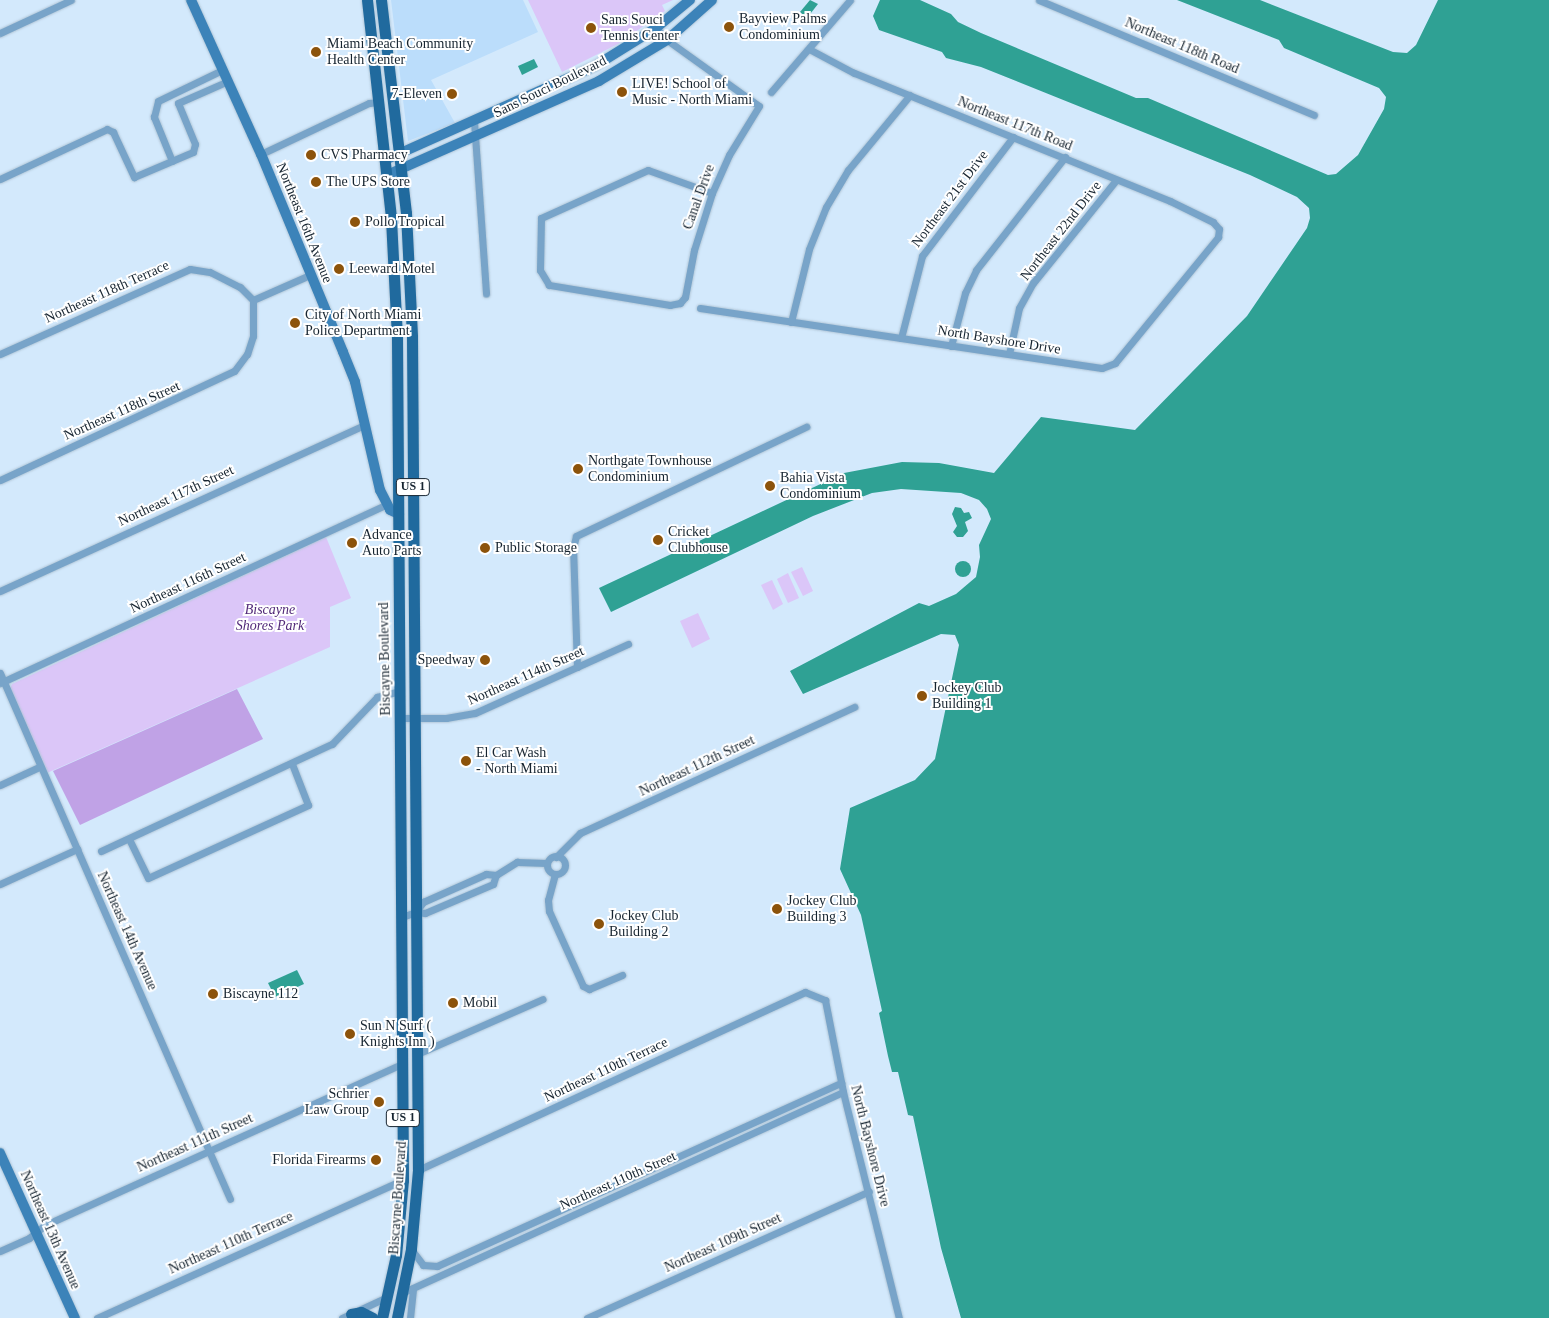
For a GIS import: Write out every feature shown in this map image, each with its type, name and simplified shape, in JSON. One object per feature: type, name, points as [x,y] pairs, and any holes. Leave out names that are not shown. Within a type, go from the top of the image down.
[{"type":"main road","points":[[367,0],[385,28]]},
{"type":"main road","name":"Biscayne Boulevard","points":[[367,0],[387,175],[397,310],[403,1180],[398,1240],[382,1318]]},
{"type":"main road","name":"Biscayne Boulevard","points":[[381,0],[402,171],[412,337],[418,1170],[408,1290],[397,1318]]},
{"type":"main road","points":[[399,514],[407,520],[414,532]]},
{"type":"main road","points":[[346,1316],[361,1312],[373,1318]]},
{"type":"street","points":[[0,33],[71,0]]},
{"type":"street","name":"Northeast 16th Avenue","points":[[191,0],[261,154],[352,376],[386,504]]},
{"type":"street","name":"Sans Souci Boulevard","points":[[385,160],[474,122],[595,66],[656,28],[690,0]]},
{"type":"street","name":"Sans Souci Boulevard","points":[[387,175],[402,171],[599,81],[666,40],[712,0]]},
{"type":"street","points":[[771,92],[850,0]]},
{"type":"street","name":"Northeast 118th Road","points":[[1040,0],[1314,115]]},
{"type":"street","points":[[656,28],[666,40]]},
{"type":"street","name":"Canal Drive","points":[[666,40],[759,106],[729,155],[712,193],[694,250],[685,297],[680,303],[670,305],[549,285],[540,270],[541,218],[648,170],[712,193]]},
{"type":"street","name":"Northeast 117th Road","points":[[809,48],[854,73],[1065,157],[1213,222]]},
{"type":"street","points":[[172,161],[154,112],[162,97],[222,70]]},
{"type":"street","points":[[0,179],[108,129],[113,132],[134,177],[172,161],[195,148],[178,103],[228,81]]},
{"type":"street","points":[[183,88],[188,99]]},
{"type":"street","points":[[791,322],[809,249],[826,207],[848,170],[910,96]]},
{"type":"street","points":[[261,154],[369,103],[379,102]]},
{"type":"street","points":[[474,122],[477,137],[486,294]]},
{"type":"street","name":"Northeast 21st Drive","points":[[901,338],[922,256],[1012,137]]},
{"type":"street","points":[[951,346],[965,293],[976,270],[1065,157]]},
{"type":"street","name":"Northeast 22nd Drive","points":[[1009,354],[1019,308],[1033,283],[1116,180]]},
{"type":"street","name":"North Bayshore Drive","points":[[700,308],[1102,368],[1115,363],[1218,238],[1218,229],[1213,222]]},
{"type":"street","name":"Northeast 118th Terrace","points":[[0,354],[190,269],[210,272],[243,288],[253,300]]},
{"type":"street","points":[[253,300],[310,275]]},
{"type":"street","name":"Northeast 118th Street","points":[[0,480],[215,383],[234,371],[247,354],[253,336],[253,300]]},
{"type":"street","name":"Northeast 117th Street","points":[[0,591],[364,425]]},
{"type":"street","points":[[577,667],[573,548],[576,536],[806,427]]},
{"type":"street","points":[[386,504],[399,514]]},
{"type":"street","name":"Northeast 116th Street","points":[[2,682],[386,504]]},
{"type":"street","name":"Northeast 114th Street","points":[[401,718],[475,713],[628,644]]},
{"type":"street","name":"Northeast 14th Avenue","points":[[0,674],[39,767],[230,1199]]},
{"type":"street","points":[[101,851],[332,744],[376,696],[400,691]]},
{"type":"street","name":"Northeast 112th Street","points":[[556,857],[580,833],[854,707]]},
{"type":"street","points":[[129,839],[148,878],[308,805],[292,764]]},
{"type":"street","points":[[0,785],[39,767]]},
{"type":"street","points":[[0,884],[76,849]]},
{"type":"street","points":[[416,912],[423,902],[486,874],[496,875],[517,862],[547,863],[556,857],[564,861],[565,866],[562,871],[554,874]]},
{"type":"street","points":[[547,863],[548,869],[554,874]]},
{"type":"street","points":[[554,874],[548,900],[553,920],[586,988],[622,974]]},
{"type":"street","points":[[402,917],[416,912],[425,913],[493,884],[496,875]]},
{"type":"street","points":[[470,881],[474,892]]},
{"type":"street","name":"North Bayshore Drive","points":[[805,992],[825,1000],[843,1092],[899,1318]]},
{"type":"street","name":"Northeast 110th Terrace","points":[[418,1170],[805,992]]},
{"type":"street","points":[[417,1054],[544,999]]},
{"type":"street","name":"Northeast 111th Street","points":[[0,1251],[208,1150],[403,1063]]},
{"type":"street","name":"Northeast 110th Street","points":[[411,1249],[423,1265],[437,1266],[841,1082]]},
{"type":"street","name":"Northeast 110th Street","points":[[408,1290],[843,1092]]},
{"type":"street","name":"Northeast 13th Avenue","points":[[0,1153],[74,1318]]},
{"type":"street","name":"Northeast 110th Terrace","points":[[97,1318],[403,1180]]},
{"type":"street","name":"Northeast 109th Street","points":[[587,1318],[869,1191]]},
{"type":"street","points":[[408,1290],[410,1318]]},
{"type":"street","points":[[346,1316],[387,1297]]},
{"type":"shaded area","points":[[391,0],[523,0],[538,32],[431,80],[455,123],[408,141]]},
{"type":"shaded area","points":[[810,0],[818,4],[807,18],[800,12]]},
{"type":"shaded area","points":[[880,0],[920,0],[951,14],[958,22],[981,33],[1136,98],[1148,98],[1328,175],[1336,174],[1358,155],[1384,109],[1386,97],[1379,88],[1284,48],[1279,40],[1177,0],[1260,0],[1393,52],[1407,53],[1416,45],[1438,0],[1549,0],[1549,1318],[961,1318],[941,1248],[913,1116],[908,1115],[898,1072],[892,1072],[888,1056],[879,1013],[882,1011],[861,915],[840,869],[850,808],[915,780],[935,759],[959,645],[955,635],[941,634],[803,694],[790,671],[919,603],[929,606],[956,594],[976,577],[980,557],[979,545],[991,519],[987,509],[979,500],[961,493],[901,489],[872,493],[813,516],[611,612],[599,588],[844,473],[902,462],[939,463],[994,473],[1041,417],[1135,430],[1247,316],[1307,228],[1310,218],[1309,208],[1297,197],[1250,175],[981,67],[946,58],[942,52],[879,30],[873,16]]},
{"type":"shaded area","points":[[534,59],[538,67],[522,75],[518,66]]},
{"type":"shaded area","points":[[955,507],[961,508],[964,513],[969,512],[972,518],[965,522],[968,531],[963,537],[957,537],[953,532],[957,526],[952,514]]},
{"type":"shaded area","points":[[963,561],[969,563],[971,569],[969,575],[963,577],[957,575],[955,569],[957,563]]},
{"type":"shaded area","points":[[237,689],[263,739],[80,825],[53,771]]},
{"type":"shaded area","points":[[297,970],[304,984],[275,997],[268,983]]},
{"type":"green space","name":"Sans Souci Tennis Center","points":[[528,0],[673,0],[662,5],[665,11],[618,44],[562,72]]},
{"type":"green space","name":"Biscayne Shores Park","points":[[326,537],[351,598],[330,607],[330,647],[47,773],[10,689],[12,684]]},
{"type":"green space","points":[[802,567],[813,591],[803,596],[791,572]]},
{"type":"green space","points":[[788,573],[799,598],[788,603],[777,579]]},
{"type":"green space","points":[[772,580],[783,604],[773,610],[761,585]]},
{"type":"green space","points":[[698,613],[710,639],[692,648],[680,621]]},
{"type":"place","name":"Bayview Palms Condominium","points":[[729,27]]},
{"type":"place","name":"Sans Souci Tennis Center","points":[[591,28]]},
{"type":"place","name":"Miami Beach Community Health Center","points":[[316,52]]},
{"type":"place","name":"LIVE! School of Music - North Miami","points":[[622,92]]},
{"type":"place","name":"7-Eleven","points":[[452,94]]},
{"type":"place","name":"CVS Pharmacy","points":[[311,155]]},
{"type":"place","name":"The UPS Store","points":[[316,182]]},
{"type":"place","name":"Pollo Tropical","points":[[355,222]]},
{"type":"place","name":"Leeward Motel","points":[[339,269]]},
{"type":"place","name":"City of North Miami Police Department","points":[[295,323]]},
{"type":"place","name":"Northgate Townhouse Condominium","points":[[578,469]]},
{"type":"place","name":"Bahia Vista Condominium","points":[[770,486]]},
{"type":"place","name":"Cricket Clubhouse","points":[[658,540]]},
{"type":"place","name":"Advance Auto Parts","points":[[352,543]]},
{"type":"place","name":"Public Storage","points":[[485,548]]},
{"type":"place","name":"Speedway","points":[[485,660]]},
{"type":"place","name":"Jockey Club Building 1","points":[[922,696]]},
{"type":"place","name":"El Car Wash - North Miami","points":[[466,761]]},
{"type":"place","name":"Jockey Club Building 3","points":[[777,909]]},
{"type":"place","name":"Jockey Club Building 2","points":[[599,924]]},
{"type":"place","name":"Biscayne 112","points":[[213,994]]},
{"type":"place","name":"Mobil","points":[[453,1003]]},
{"type":"place","name":"Sun N Surf ( Knights Inn )","points":[[350,1034]]},
{"type":"place","name":"Schrier Law Group","points":[[379,1102]]},
{"type":"place","name":"Florida Firearms","points":[[376,1160]]}]
